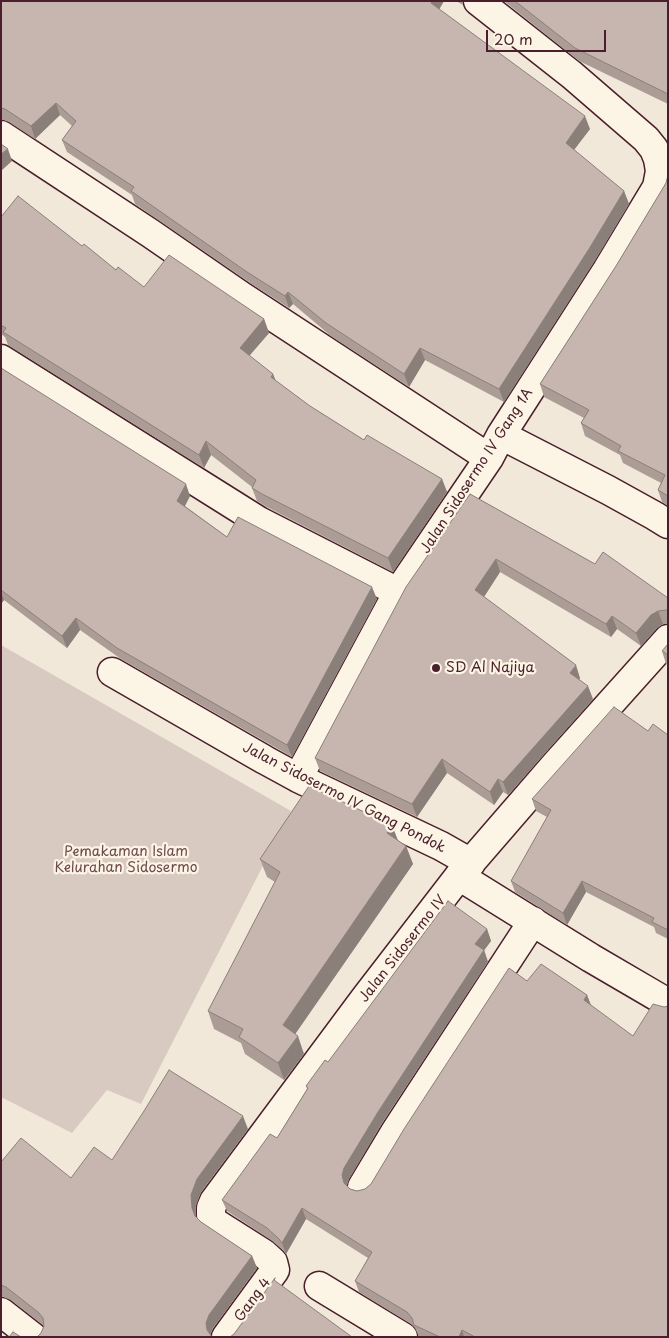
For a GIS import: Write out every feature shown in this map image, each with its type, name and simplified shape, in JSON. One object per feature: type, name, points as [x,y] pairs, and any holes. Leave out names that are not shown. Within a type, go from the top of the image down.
[{"type":"street","name":"Jalan Sidosermo IV Gang 1A","points":[[298,778],[398,592],[495,447],[657,187],[660,171],[658,159],[654,149],[646,139],[572,75],[478,1]]},
{"type":"street","points":[[1,135],[243,297],[495,447],[608,490],[668,524]]},
{"type":"street","points":[[1,359],[259,521],[398,592]]},
{"type":"street","name":"Jalan Sidosermo IV","points":[[273,1262],[264,1253],[214,1222],[211,1208],[214,1201],[365,998],[465,870],[555,765],[668,639]]},
{"type":"street","name":"Jalan Sidosermo IV Gang Pondok","points":[[112,672],[298,778],[441,846],[465,870],[533,922],[668,1003]]},
{"type":"street","points":[[362,1187],[395,1132],[533,922]]},
{"type":"street","name":"Gang 4","points":[[226,1337],[275,1270],[273,1262]]},
{"type":"street","points":[[319,1286],[404,1337]]},
{"type":"street","points":[[1,1312],[33,1337]]},
{"type":"green space","name":"Pemakaman Islam Kelurahan Sidosermo","points":[[1,645],[291,811],[141,1104],[107,1090],[72,1133],[1,1097]]},
{"type":"building","points":[[1,1],[432,1],[431,3],[585,116],[566,143],[624,191],[499,389],[420,348],[404,374],[326,323],[288,292],[285,296],[247,272],[131,191],[134,187],[62,140],[76,121],[56,103],[31,126],[1,108]]},
{"type":"building","points":[[515,1],[668,1],[668,94],[575,48]]},
{"type":"building","points":[[1,144],[8,149],[1,154]]},
{"type":"building","points":[[668,175],[668,496],[658,490],[665,475],[618,451],[621,446],[581,423],[589,410],[540,384],[616,266],[666,183]]},
{"type":"building","points":[[18,196],[82,246],[84,244],[116,270],[118,267],[144,287],[169,255],[264,319],[240,348],[273,374],[271,377],[310,406],[364,440],[367,435],[442,479],[388,558],[252,488],[256,480],[206,441],[199,455],[3,332],[6,328],[1,325],[1,217]]},
{"type":"building","points":[[1,368],[186,484],[177,501],[227,537],[238,517],[372,587],[287,745],[117,648],[76,618],[62,636],[1,590]]},
{"type":"building","points":[[470,494],[595,564],[603,552],[668,598],[668,611],[658,611],[651,615],[636,633],[612,616],[606,624],[496,559],[475,590],[576,665],[570,673],[588,686],[503,782],[498,779],[490,792],[442,759],[412,804],[315,758],[406,587]]},
{"type":"building","points":[[668,644],[668,655],[662,651]]},
{"type":"building","points":[[614,707],[648,731],[653,724],[668,735],[668,930],[652,922],[654,918],[582,881],[563,913],[511,881],[551,810],[532,799]]},
{"type":"building","points":[[309,786],[392,825],[387,833],[406,846],[283,1025],[298,1036],[278,1063],[239,1037],[243,1029],[208,1011],[280,872],[260,859]]},
{"type":"building","points":[[448,901],[487,929],[475,944],[484,950],[378,1112],[344,1168],[342,1175],[344,1183],[350,1189],[357,1191],[365,1189],[371,1184],[404,1129],[509,968],[527,981],[541,964],[587,995],[584,1000],[633,1036],[653,1004],[664,1007],[668,1006],[668,1337],[475,1337],[462,1330],[459,1337],[440,1337],[414,1325],[412,1318],[407,1312],[355,1281],[372,1252],[302,1208],[282,1243],[267,1228],[222,1200],[270,1134],[277,1138],[308,1088],[306,1086],[325,1060],[328,1062]]},
{"type":"building","points":[[169,1070],[243,1116],[197,1179],[191,1195],[192,1208],[195,1216],[201,1222],[252,1256],[209,1315],[206,1323],[207,1330],[212,1337],[37,1337],[44,1326],[43,1318],[38,1312],[1,1285],[1,1162],[21,1138],[71,1178],[94,1147],[112,1160]]},
{"type":"building","points":[[275,1278],[274,1280],[352,1337],[230,1337]]},
{"type":"building","points":[[13,1332],[21,1337],[9,1337]]},
{"type":"place","name":"SD Al Najiya","points":[[436,668]]}]
